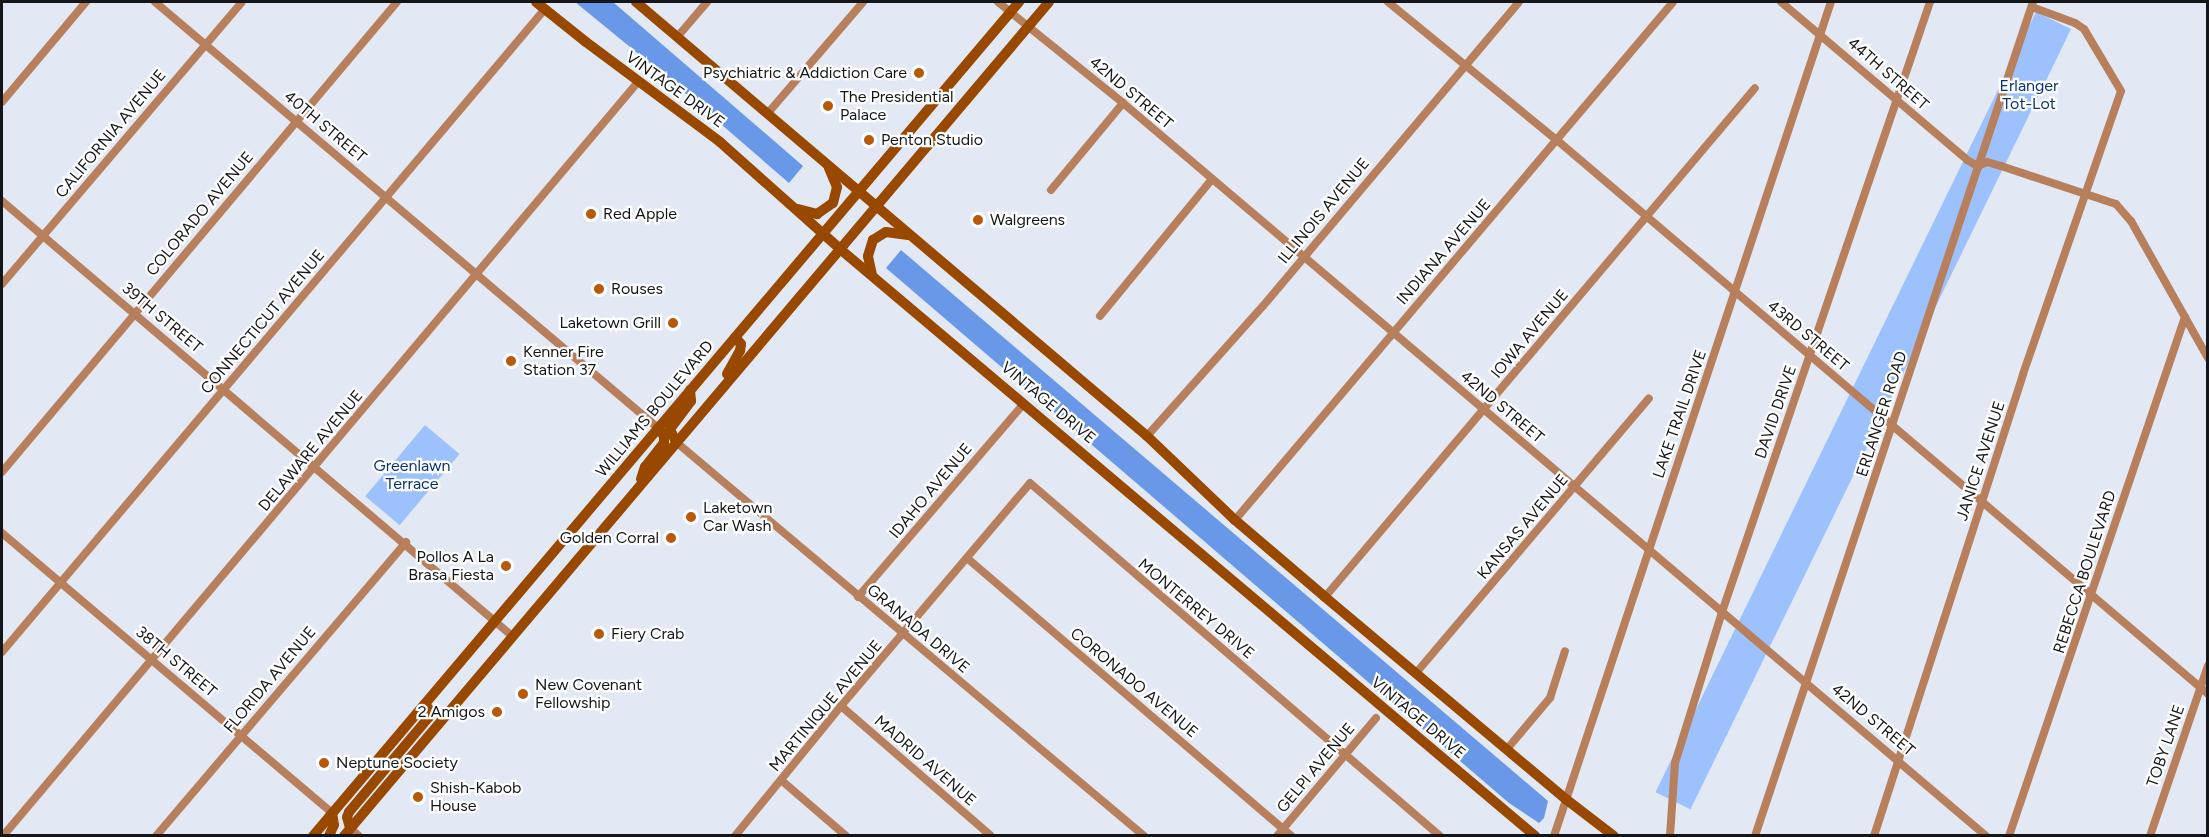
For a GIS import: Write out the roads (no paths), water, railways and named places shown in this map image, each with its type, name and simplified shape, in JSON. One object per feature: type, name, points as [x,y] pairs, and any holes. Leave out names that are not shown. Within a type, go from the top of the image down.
[{"type":"street","points":[[2,102],[87,2]]},
{"type":"street","name":"40TH STREET","points":[[155,2],[658,428]]},
{"type":"street","name":"CALIFORNIA AVENUE","points":[[2,284],[242,2]]},
{"type":"street","name":"COLORADO AVENUE","points":[[2,472],[397,2]]},
{"type":"street","name":"VINTAGE DRIVE","points":[[536,2],[638,82],[720,142],[822,234],[1535,836]]},
{"type":"street","name":"VINTAGE DRIVE","points":[[636,2],[1147,436],[1235,520],[1325,597],[1567,800],[1614,836]]},
{"type":"street","points":[[678,36],[707,2]]},
{"type":"street","points":[[768,113],[863,2]]},
{"type":"street","name":"42ND STREET","points":[[998,2],[1123,103],[1302,257],[1899,759],[1986,836]]},
{"type":"street","name":"WILLIAMS BOULEVARD","points":[[313,836],[1019,2]]},
{"type":"street","points":[[351,833],[512,636],[1049,2]]},
{"type":"street","name":"43RD STREET","points":[[1388,2],[1558,141],[2090,596],[2208,694]]},
{"type":"street","name":"ILLINOIS AVENUE","points":[[1147,436],[1263,306],[1519,2]]},
{"type":"street","name":"INDIANA AVENUE","points":[[1235,520],[1558,141],[1673,2]]},
{"type":"street","name":"44TH STREET","points":[[1781,2],[1978,166]]},
{"type":"street","name":"LAKE TRAIL DRIVE","points":[[1554,836],[1831,2]]},
{"type":"street","name":"DAVID DRIVE","points":[[1670,836],[1675,763],[1722,612],[1930,2]]},
{"type":"street","name":"JANICE AVENUE","points":[[1874,836],[1981,503],[2121,91],[2084,29],[2032,4]]},
{"type":"street","name":"ERLANGER ROAD","points":[[1755,836],[2032,4]]},
{"type":"street","name":"CONNECTICUT AVENUE","points":[[2,652],[546,9]]},
{"type":"street","name":"DELAWARE AVENUE","points":[[3,836],[638,82]]},
{"type":"street","name":"IOWA AVENUE","points":[[1325,597],[1755,88]]},
{"type":"street","points":[[1051,190],[1123,103]]},
{"type":"street","points":[[794,208],[817,214],[833,203],[837,187],[825,161]]},
{"type":"street","points":[[1978,166],[1987,162],[2086,192],[2116,204],[2123,210],[2208,358]]},
{"type":"street","points":[[1100,316],[1212,179]]},
{"type":"street","name":"39TH STREET","points":[[2,201],[405,542],[512,636]]},
{"type":"street","points":[[872,275],[868,256],[873,240],[886,232],[911,236]]},
{"type":"street","name":"REBECCA BOULEVARD","points":[[2009,836],[2185,317]]},
{"type":"street","points":[[710,402],[740,351],[741,345],[735,337]]},
{"type":"street","points":[[675,442],[670,429],[691,401],[690,390]]},
{"type":"street","name":"KANSAS AVENUE","points":[[1416,673],[1649,398]]},
{"type":"street","name":"IDAHO AVENUE","points":[[858,597],[1024,403]]},
{"type":"street","points":[[642,482],[643,470],[664,443],[663,433],[658,428]]},
{"type":"street","name":"GRANADA DRIVE","points":[[675,442],[1144,836]]},
{"type":"street","name":"MARTINIQUE AVENUE","points":[[735,836],[841,706],[1030,483]]},
{"type":"street","name":"MONTERREY DRIVE","points":[[1030,483],[1151,590],[1347,753],[1440,836]]},
{"type":"street","name":"38TH STREET","points":[[2,533],[332,813]]},
{"type":"street","name":"FLORIDA AVENUE","points":[[156,836],[405,542]]},
{"type":"street","name":"CORONADO AVENUE","points":[[967,558],[1280,832],[1291,836]]},
{"type":"street","points":[[1507,749],[1550,698],[1565,651]]},
{"type":"street","name":"TOBY LANE","points":[[2150,836],[2208,666]]},
{"type":"street","points":[[351,833],[346,817],[429,717],[431,712],[425,704]]},
{"type":"street","name":"MADRID AVENUE","points":[[841,706],[991,836]]},
{"type":"street","name":"GELPI AVENUE","points":[[1280,832],[1376,718]]},
{"type":"street","points":[[781,780],[846,836]]},
{"type":"street","points":[[329,836],[334,825],[332,813]]},
{"type":"place","name":"Psychiatric & Addiction Care","points":[[919,73]]},
{"type":"place","name":"The Presidential Palace","points":[[828,106]]},
{"type":"place","name":"Penton Studio","points":[[869,140]]},
{"type":"place","name":"Red Apple","points":[[591,214]]},
{"type":"place","name":"Walgreens","points":[[978,220]]},
{"type":"place","name":"Rouses","points":[[599,289]]},
{"type":"place","name":"Laketown Grill","points":[[673,323]]},
{"type":"place","name":"Kenner Fire Station 37","points":[[511,361]]},
{"type":"place","name":"Laketown Car Wash","points":[[691,517]]},
{"type":"place","name":"Golden Corral","points":[[671,538]]},
{"type":"place","name":"Pollos A La Brasa Fiesta","points":[[506,566]]},
{"type":"place","name":"Fiery Crab","points":[[599,634]]},
{"type":"place","name":"New Covenant Fellowship","points":[[523,694]]},
{"type":"place","name":"2 Amigos","points":[[497,712]]},
{"type":"place","name":"Neptune Society","points":[[324,763]]},
{"type":"place","name":"Shish-Kabob House","points":[[418,797]]},
{"type":"park label","name":"Erlanger Tot-Lot","points":[[2029,95]]},
{"type":"park label","name":"Greenlawn Terrace","points":[[412,475]]}]
